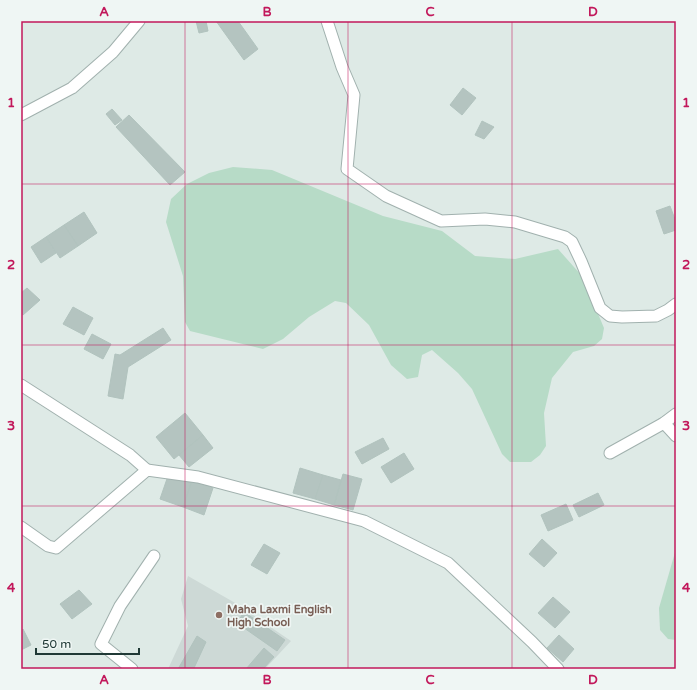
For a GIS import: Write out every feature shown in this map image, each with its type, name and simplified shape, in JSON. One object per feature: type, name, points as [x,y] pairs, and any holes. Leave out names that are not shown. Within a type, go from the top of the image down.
[{"type":"street","points":[[21,116],[72,88],[113,52],[139,21]]},
{"type":"street","points":[[327,21],[342,67],[354,95],[347,169],[386,196],[441,221],[484,220],[515,222],[565,237],[572,242],[600,308],[610,316],[656,316],[676,304]]},
{"type":"street","points":[[21,385],[130,455],[147,470],[198,477],[364,521],[448,563],[532,642],[558,669]]},
{"type":"street","points":[[610,453],[676,414]]},
{"type":"street","points":[[664,422],[676,436]]},
{"type":"street","points":[[21,527],[48,546],[56,548],[147,470]]},
{"type":"street","points":[[132,669],[101,644],[120,606],[154,556]]},
{"type":"shaded area","name":"Maha Laxmi English High School","points":[[188,576],[237,604],[291,641],[265,669],[168,669],[188,626],[181,599]]},
{"type":"green space","points":[[233,167],[272,170],[383,216],[442,231],[475,256],[515,259],[558,249],[582,276],[604,328],[602,339],[594,346],[573,352],[552,378],[544,413],[546,446],[540,455],[531,462],[510,462],[502,454],[472,389],[458,373],[432,350],[422,355],[418,377],[407,379],[391,365],[369,325],[346,303],[335,301],[309,317],[283,339],[263,349],[190,331],[185,322],[183,276],[166,222],[171,199],[187,184],[209,173]]},
{"type":"green space","points":[[676,549],[676,640],[668,639],[660,630],[659,608]]},
{"type":"building","points":[[196,21],[206,21],[208,31],[199,33]]},
{"type":"building","points":[[216,21],[238,21],[258,49],[244,60]]},
{"type":"building","points":[[463,88],[476,98],[462,115],[450,105]]},
{"type":"building","points":[[112,109],[122,120],[115,125],[106,114]]},
{"type":"building","points":[[129,115],[185,172],[170,185],[116,127]]},
{"type":"building","points":[[482,121],[494,127],[484,139],[475,135]]},
{"type":"building","points":[[670,206],[676,222],[676,230],[664,234],[656,211]]},
{"type":"building","points":[[84,212],[97,233],[78,246],[64,225]]},
{"type":"building","points":[[64,225],[78,246],[60,258],[46,237]]},
{"type":"building","points":[[46,237],[56,253],[41,263],[31,247]]},
{"type":"building","points":[[27,288],[40,300],[23,315],[21,314],[21,293]]},
{"type":"building","points":[[73,307],[93,318],[84,335],[63,324]]},
{"type":"building","points":[[163,328],[171,340],[128,367],[123,399],[108,396],[115,354],[120,355]]},
{"type":"building","points":[[92,334],[111,344],[103,359],[84,349]]},
{"type":"building","points":[[185,413],[203,435],[174,459],[156,437]]},
{"type":"building","points":[[203,435],[213,448],[189,467],[179,455]]},
{"type":"building","points":[[383,438],[389,449],[362,464],[355,452]]},
{"type":"building","points":[[404,453],[414,469],[391,483],[381,467]]},
{"type":"building","points":[[300,468],[323,475],[315,499],[293,493]]},
{"type":"building","points":[[169,473],[192,481],[183,507],[160,499]]},
{"type":"building","points":[[343,474],[362,479],[353,510],[334,505]]},
{"type":"building","points":[[323,475],[341,480],[334,505],[315,499]]},
{"type":"building","points":[[192,481],[213,488],[204,515],[183,507]]},
{"type":"building","points":[[598,493],[604,505],[579,517],[573,505]]},
{"type":"building","points":[[566,504],[573,520],[548,531],[541,515]]},
{"type":"building","points":[[542,539],[557,553],[544,567],[529,554]]},
{"type":"building","points":[[264,544],[280,553],[267,574],[251,565]]},
{"type":"building","points":[[79,590],[92,604],[72,619],[60,604]]},
{"type":"building","points":[[553,597],[570,612],[555,628],[538,613]]},
{"type":"building","points":[[244,612],[285,640],[277,651],[237,623]]},
{"type":"building","points":[[23,629],[31,645],[21,650],[21,631]]},
{"type":"building","points":[[559,635],[574,649],[563,662],[547,648]]},
{"type":"building","points":[[197,636],[206,642],[194,668],[195,669],[178,669]]},
{"type":"building","points":[[264,648],[274,657],[263,669],[246,669]]},
{"type":"place","name":"Maha Laxmi English High School","points":[[219,615]]}]
